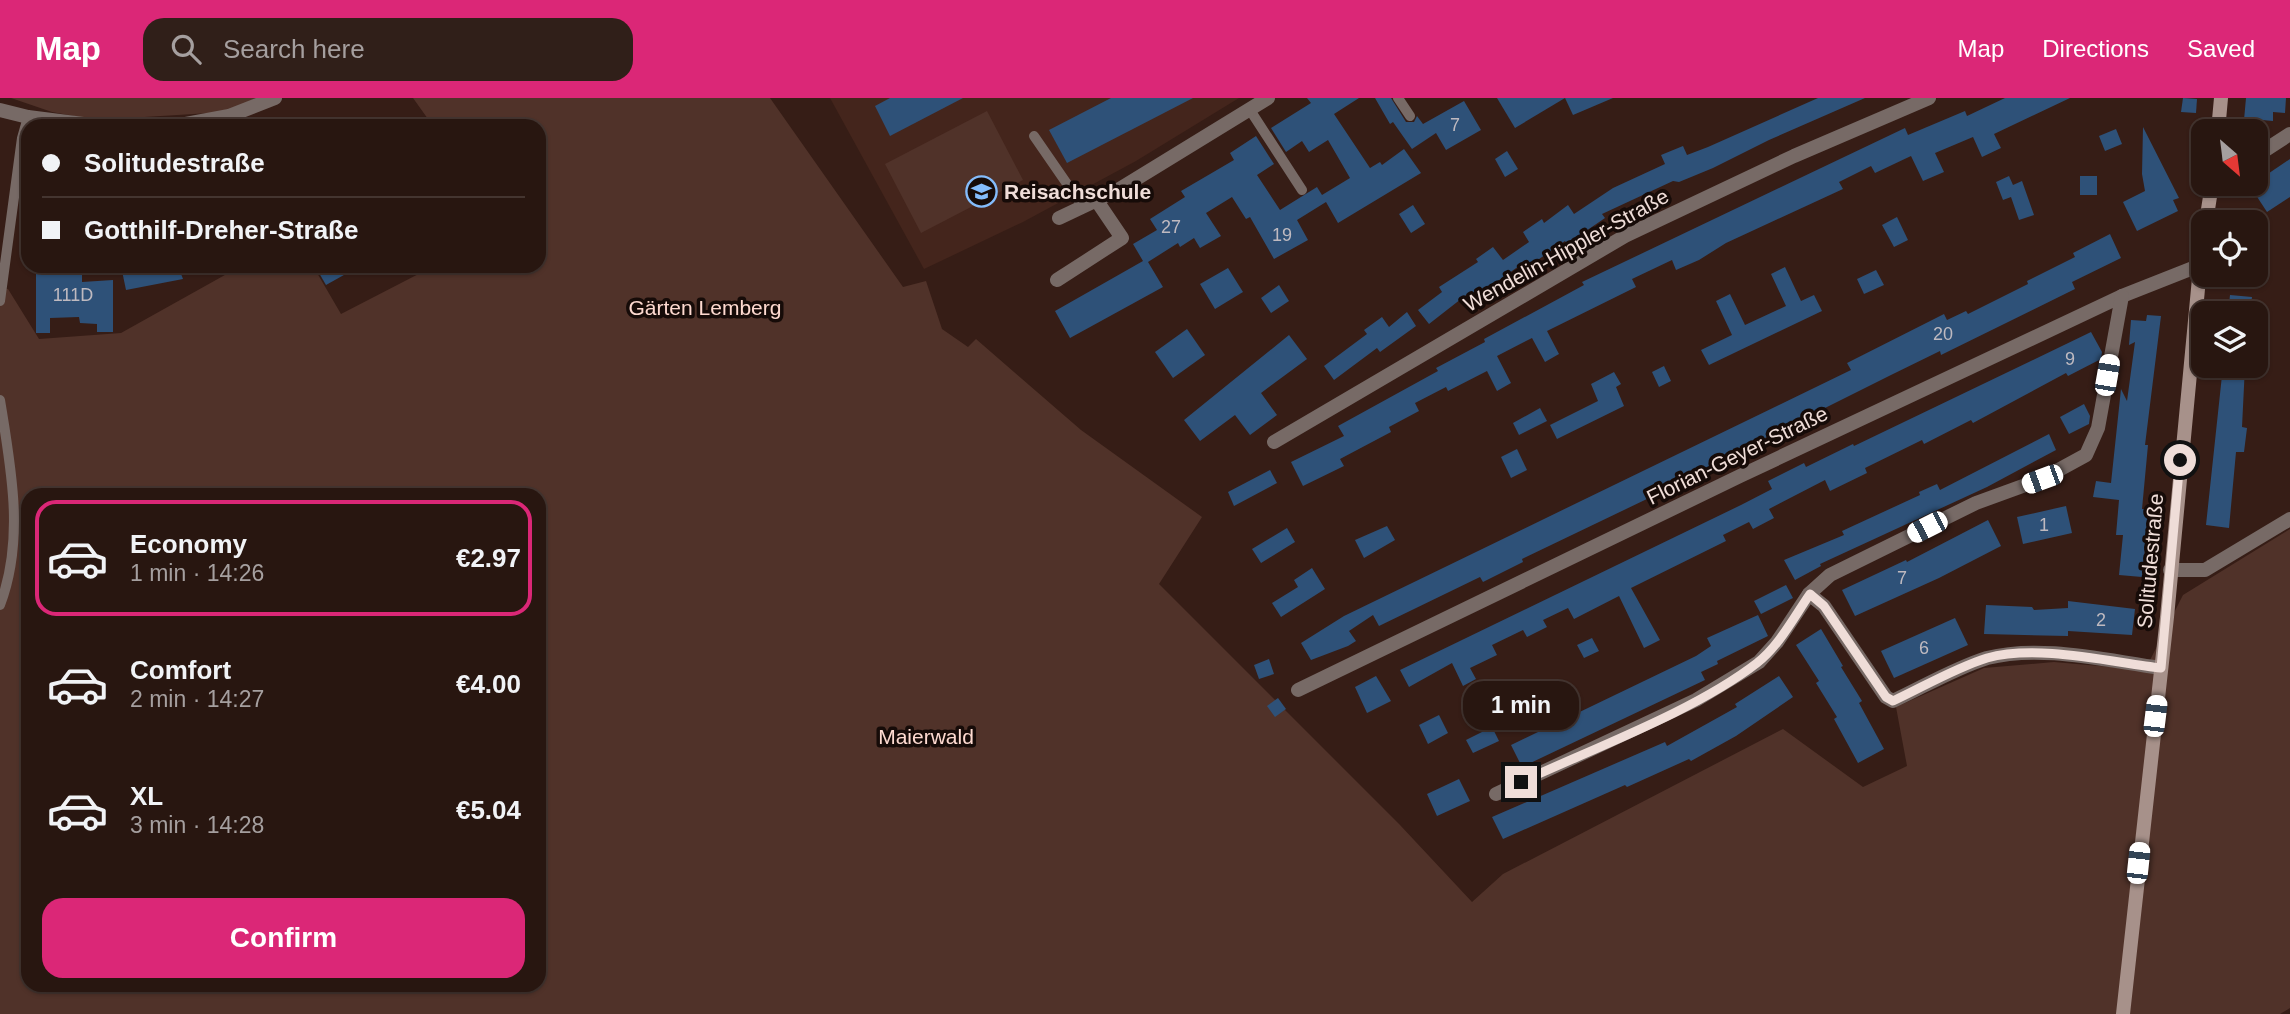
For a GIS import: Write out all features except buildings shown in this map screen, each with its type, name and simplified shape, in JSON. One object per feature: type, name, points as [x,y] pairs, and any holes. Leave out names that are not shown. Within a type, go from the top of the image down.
[{"type":"main road","points":[[2219,119],[2221,98]]},
{"type":"main road","name":"Solitudestraße","points":[[2123,1014],[2161,668],[2196,287]]},
{"type":"street","points":[[213,119],[229,116],[275,98]]},
{"type":"street","points":[[1059,218],[1097,201],[1268,98]]},
{"type":"street","name":"Wendelin-Hippler-Straße","points":[[1274,442],[1625,236],[1794,156],[1929,98]]},
{"type":"street","points":[[0,110],[44,119]]},
{"type":"street","points":[[2268,148],[2290,134]]},
{"type":"street","points":[[1057,280],[1122,237],[1097,201]]},
{"type":"street","name":"Florian-Geyer-Straße","points":[[1298,690],[1740,476],[2122,296],[2191,269]]},
{"type":"street","points":[[1496,794],[1696,700],[1759,662],[1777,642],[1810,594],[1830,575],[1976,503],[2042,479],[2086,455],[2098,428],[2122,296]]},
{"type":"street","points":[[2170,570],[2205,570],[2290,519]]},
{"type":"street","points":[[1810,594],[1824,606],[1886,697],[1893,701],[1988,658],[2024,654],[2161,668]]},
{"type":"lane","points":[[1398,98],[1410,117]]},
{"type":"lane","points":[[1250,110],[1302,190]]},
{"type":"lane","points":[[1034,136],[1083,207]]},
{"type":"lane","points":[[0,301],[21,145]]},
{"type":"lane","points":[[0,400],[10,464],[13,554],[0,605]]},
{"type":"shaded area","name":"Reisachschule","points":[[830,98],[1239,98],[1136,161],[1023,222],[924,269]]},
{"type":"green space","points":[[11,98],[256,98],[226,112],[90,119],[52,112]]},
{"type":"green space","points":[[413,98],[770,98],[903,287],[926,281],[942,329],[968,347],[976,339],[1081,430],[1202,517],[1159,584],[1400,825],[1472,902],[1503,874],[1783,729],[1863,787],[1907,766],[1896,707],[1984,668],[2054,662],[2145,670],[2183,595],[2290,529],[2290,1008],[2280,1014],[0,1014],[0,288],[8,289],[39,339],[121,333],[228,273],[317,273],[341,314],[420,273],[546,273],[546,119],[428,119]]},
{"type":"green space","points":[[987,111],[1023,180],[921,233],[885,164]]},
{"type":"place","name":"Reisachschule","points":[[981,191]]},
{"type":"route","points":[[1521,782],[1696,700],[1759,662],[1777,642],[1810,594],[1824,606],[1886,697],[1893,701],[1988,658],[2024,654],[2161,668],[2180,460]]},
{"type":"park label","name":"Gärten Lemberg","points":[[705,307]]},
{"type":"park label","name":"Maierwald","points":[[926,736]]}]
